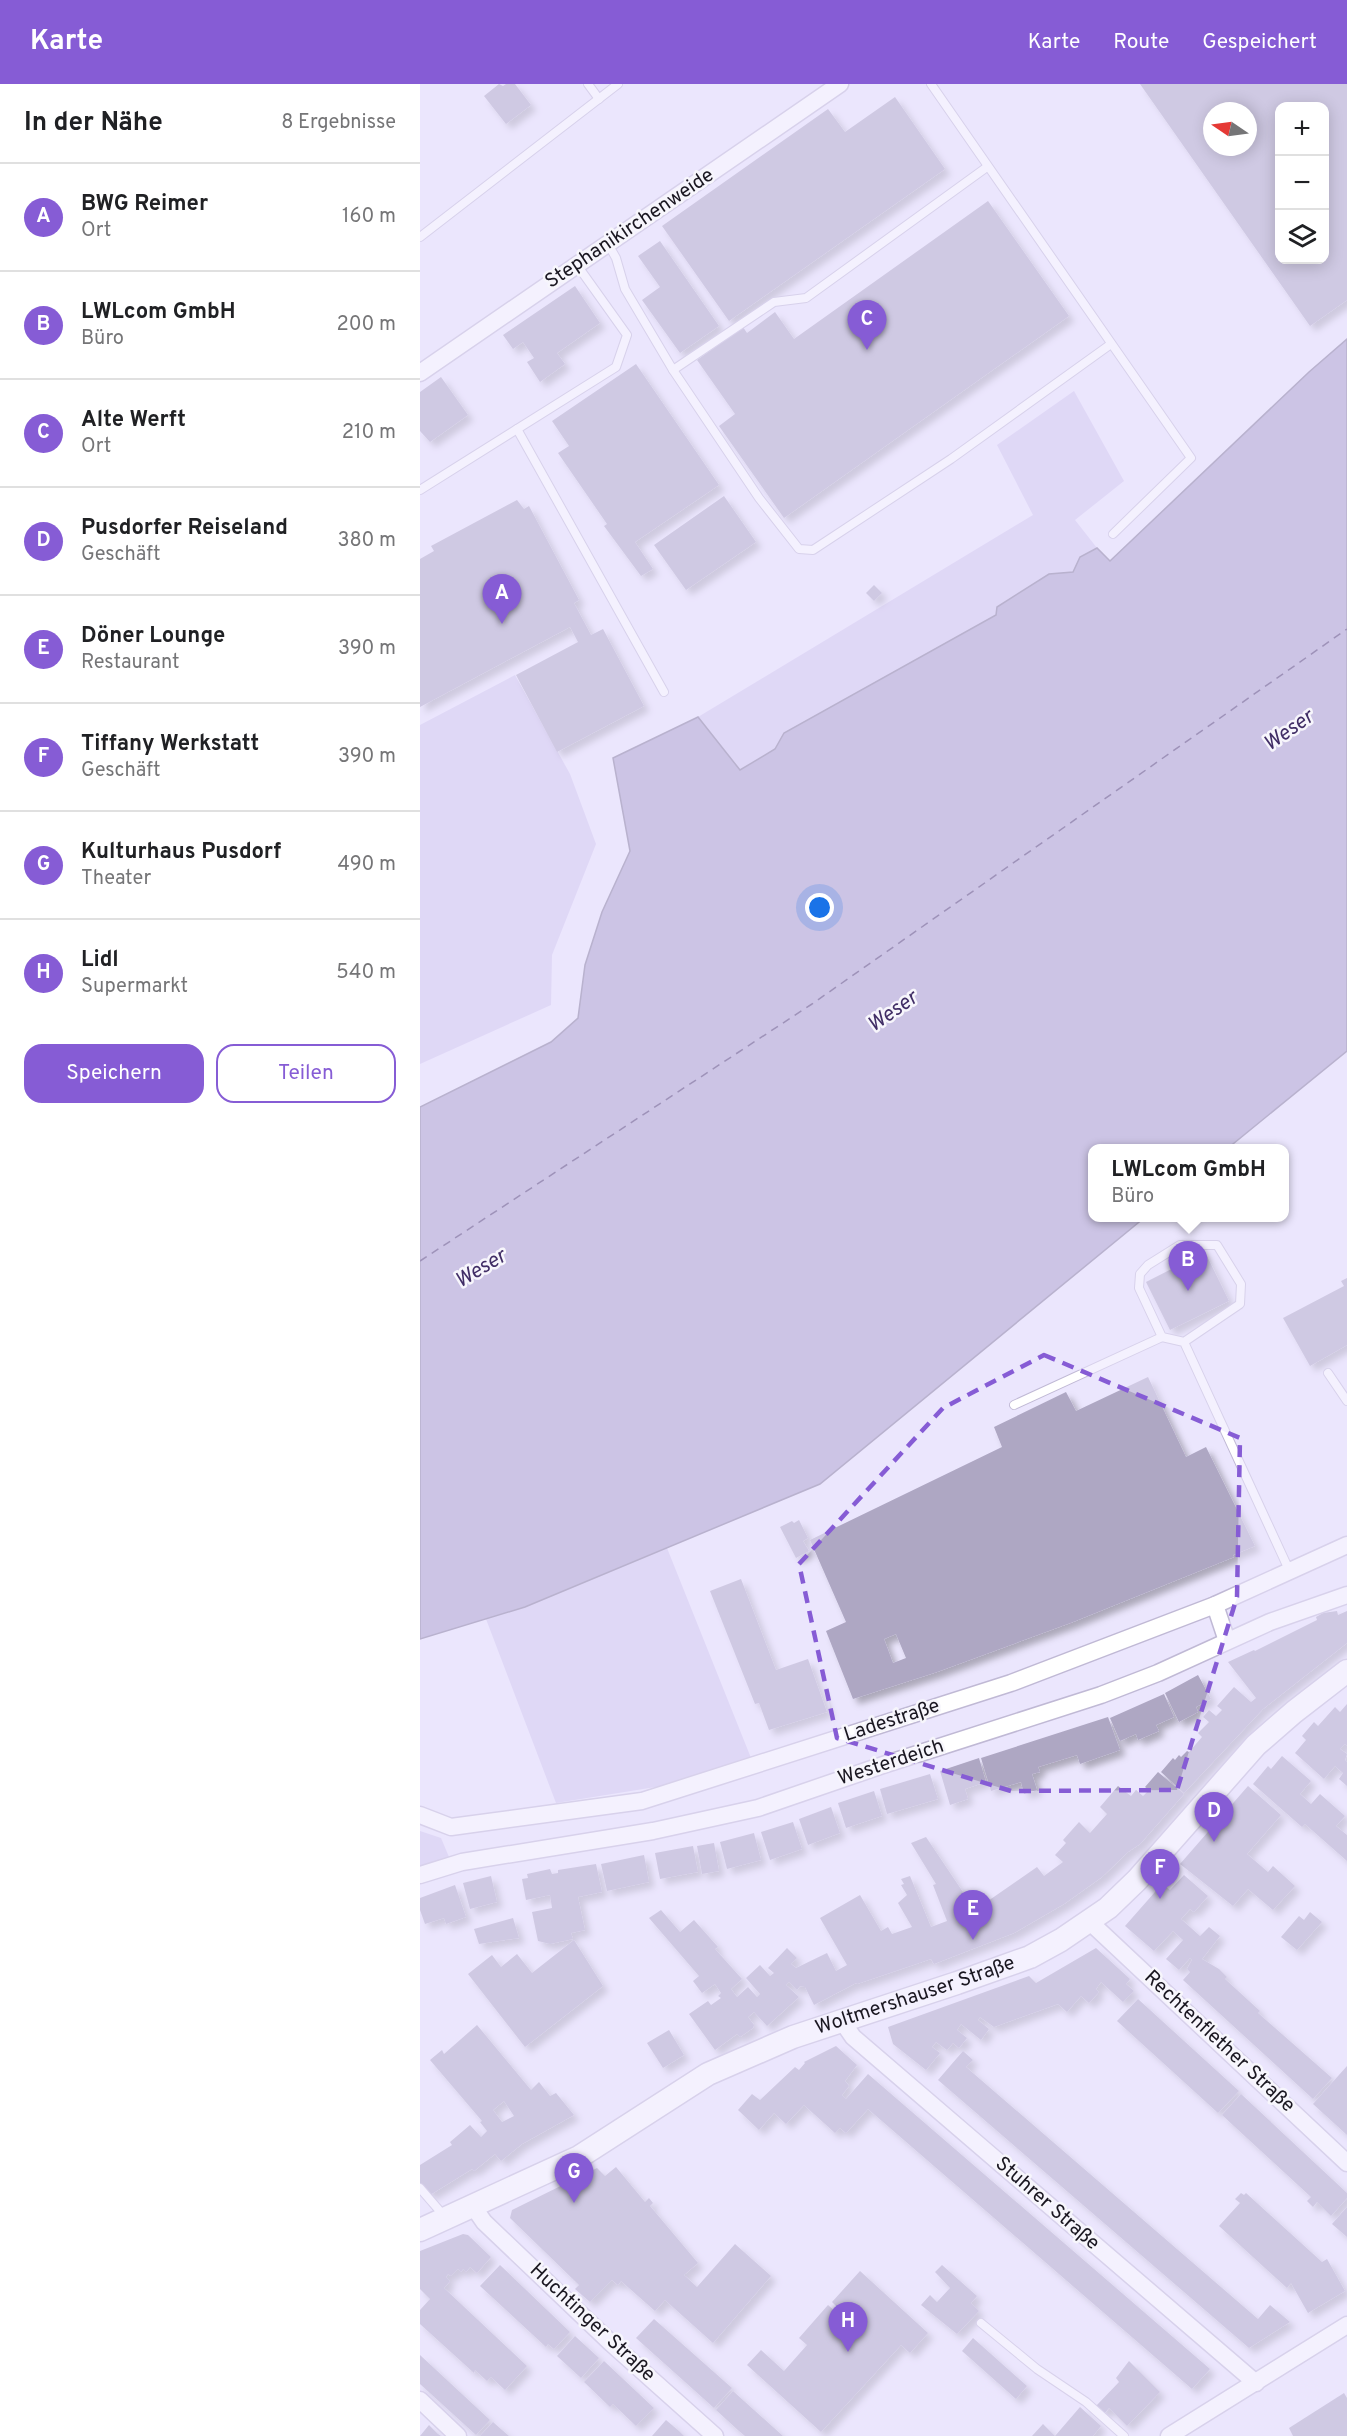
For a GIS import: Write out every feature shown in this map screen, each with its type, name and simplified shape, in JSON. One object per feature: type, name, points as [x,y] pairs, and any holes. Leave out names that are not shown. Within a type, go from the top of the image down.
[{"type":"street","name":"Stephanikirchenweide","points":[[420,373],[840,84]]},
{"type":"street","name":"Ladestraße","points":[[420,1815],[451,1827],[642,1801],[1011,1683],[1215,1605],[1347,1545]]},
{"type":"street","name":"Westerdeich","points":[[420,1875],[462,1862],[664,1829],[758,1808],[883,1764],[1092,1698],[1158,1673],[1270,1622],[1347,1595]]},
{"type":"street","points":[[1215,1605],[1227,1641]]},
{"type":"street","name":"Woltmershauser Straße","points":[[420,2230],[579,2157],[708,2074],[793,2037],[1030,1957],[1090,1922],[1137,1880],[1256,1745],[1347,1671]]},
{"type":"street","name":"Rechtenflether Straße","points":[[1090,1922],[1347,2163]]},
{"type":"street","name":"Stuhrer Straße","points":[[842,2021],[853,2037],[1256,2382]]},
{"type":"street","name":"Huchtinger Straße","points":[[473,2206],[484,2222],[612,2344],[715,2436]]},
{"type":"street","points":[[1169,2436],[1347,2325]]},
{"type":"street","points":[[420,2400],[458,2436]]},
{"type":"lane","points":[[588,84],[599,99]]},
{"type":"lane","points":[[420,237],[618,84]]},
{"type":"lane","points":[[931,84],[1191,458],[1113,534]]},
{"type":"lane","points":[[673,370],[774,302],[806,298],[987,166]]},
{"type":"lane","points":[[608,244],[616,258],[625,289],[673,370],[778,524],[799,549],[813,550],[951,459],[1111,344]]},
{"type":"lane","points":[[420,490],[616,367],[627,335],[577,265]]},
{"type":"lane","points":[[517,429],[664,692]]},
{"type":"lane","points":[[1014,1405],[1162,1338],[1184,1342],[1240,1304],[1241,1284],[1217,1245],[1180,1245],[1148,1265],[1140,1274],[1139,1288],[1162,1338]]},
{"type":"lane","points":[[1184,1342],[1290,1572]]},
{"type":"lane","points":[[1328,1373],[1347,1401]]},
{"type":"lane","points":[[420,2188],[446,2218]]},
{"type":"lane","points":[[981,2323],[1037,2369],[1086,2402],[1124,2436]]},
{"type":"highlighted area","points":[[1044,1355],[1240,1438],[1237,1597],[1177,1790],[1011,1791],[837,1738],[799,1564],[943,1408]]},
{"type":"shaded area","points":[[1074,391],[1124,481],[1075,520],[1097,548],[1080,557],[1073,572],[1049,574],[998,607],[996,615],[784,733],[775,749],[739,770],[698,717],[1033,515],[997,445]]},
{"type":"shaded area","points":[[515,675],[570,774],[596,844],[552,955],[551,1005],[420,1064],[420,725]]},
{"type":"shaded area","points":[[667,1548],[751,1758],[668,1785],[556,1803],[486,1619],[525,1607]]},
{"type":"shaded area","points":[[420,1831],[441,1838],[449,1857],[420,1867]]},
{"type":"water","name":"Weser","points":[[1347,339],[1347,1051],[1233,1144],[1088,1144],[1088,1222],[1139,1222],[820,1484],[525,1607],[420,1639],[420,1107],[551,1042],[578,1018],[585,965],[602,912],[630,851],[613,758],[698,717],[740,770],[775,749],[784,733],[996,615],[997,607],[1049,574],[1073,572],[1080,557],[1097,548],[1110,561],[1309,372]]},
{"type":"building","points":[[499,84],[503,86],[515,84],[531,105],[506,124],[484,96]]},
{"type":"building","points":[[1140,84],[1347,84],[1347,300],[1310,326]]},
{"type":"building","points":[[895,97],[945,169],[729,321],[662,226],[828,109],[845,132]]},
{"type":"building","points":[[988,201],[1069,316],[784,518],[719,426],[735,414],[697,360],[743,327],[747,333],[775,312],[794,339]]},
{"type":"building","points":[[660,241],[719,326],[680,353],[642,300],[660,287],[638,256]]},
{"type":"building","points":[[575,286],[600,323],[557,353],[565,364],[540,382],[527,362],[534,358],[523,342],[513,349],[503,335]]},
{"type":"building","points":[[636,364],[719,485],[635,542],[653,569],[641,576],[604,526],[607,524],[558,453],[569,446],[552,421]]},
{"type":"building","points":[[441,377],[468,415],[430,442],[420,431],[420,392]]},
{"type":"building","points":[[724,496],[756,542],[686,590],[654,545]]},
{"type":"building","points":[[517,500],[524,509],[529,506],[579,600],[574,603],[591,635],[603,629],[644,706],[557,752],[516,675],[578,642],[570,627],[420,707],[420,559],[434,551],[431,546]]},
{"type":"building","points":[[874,585],[882,593],[874,601],[866,593]]},
{"type":"building","points":[[1205,1252],[1229,1301],[1170,1330],[1146,1282]]},
{"type":"building","points":[[1347,1278],[1347,1345],[1310,1366],[1283,1318],[1344,1286],[1341,1281]]},
{"type":"building","points":[[1148,1377],[1186,1457],[1206,1447],[1255,1546],[1233,1555],[1234,1557],[1073,1622],[937,1672],[853,1699],[826,1631],[846,1622],[810,1540],[1002,1447],[994,1427],[1066,1392],[1076,1411]],"holes":[[[896,1634],[906,1658],[893,1663],[884,1639]]]},
{"type":"building","points":[[799,1520],[808,1538],[803,1541],[809,1551],[796,1558],[780,1527]]},
{"type":"building","points":[[741,1579],[776,1670],[808,1659],[827,1712],[769,1730],[759,1703],[755,1704],[710,1591]]},
{"type":"building","points":[[1337,1611],[1338,1615],[1347,1611],[1347,1643],[1263,1709],[1184,1793],[1161,1772],[1173,1758],[1175,1760],[1179,1755],[1181,1757],[1187,1751],[1189,1752],[1202,1737],[1198,1733],[1209,1722],[1203,1717],[1209,1710],[1216,1716],[1222,1710],[1217,1706],[1234,1687],[1251,1702],[1256,1698],[1228,1662],[1317,1620],[1316,1617],[1323,1613]]},
{"type":"building","points":[[1198,1675],[1211,1699],[1196,1707],[1198,1712],[1179,1722],[1165,1693]]},
{"type":"building","points":[[1164,1694],[1174,1717],[1156,1725],[1159,1731],[1138,1740],[1136,1734],[1120,1741],[1110,1718]]},
{"type":"building","points":[[1347,1704],[1347,1746],[1345,1744],[1340,1749],[1347,1754],[1345,1760],[1347,1762],[1347,1786],[1339,1779],[1343,1773],[1335,1766],[1324,1779],[1295,1753],[1306,1740],[1302,1736],[1314,1722],[1318,1726],[1335,1707],[1340,1712]]},
{"type":"building","points":[[1108,1717],[1120,1750],[1080,1764],[1077,1755],[1038,1767],[1040,1772],[1032,1774],[1037,1790],[1024,1794],[1021,1782],[991,1791],[981,1758]]},
{"type":"building","points":[[1282,1756],[1311,1781],[1300,1794],[1311,1804],[1320,1794],[1345,1816],[1336,1826],[1347,1835],[1347,1861],[1305,1824],[1302,1827],[1253,1784],[1268,1766],[1271,1769]]},
{"type":"building","points":[[979,1758],[986,1782],[965,1789],[968,1799],[950,1805],[940,1771]]},
{"type":"building","points":[[1158,1772],[1184,1794],[1140,1844],[1128,1852],[1102,1877],[1064,1904],[1014,1933],[934,1964],[931,1959],[856,1983],[814,2005],[805,1987],[800,1986],[797,1990],[789,1982],[786,1985],[799,1997],[767,2026],[754,2012],[748,2017],[754,2025],[753,2028],[740,2037],[737,2034],[715,2050],[689,2014],[708,2001],[711,2005],[721,1998],[718,1996],[721,1993],[715,1984],[702,1993],[693,1981],[699,1976],[649,1918],[661,1910],[680,1932],[694,1920],[718,1947],[715,1949],[742,1979],[731,1989],[737,1997],[748,1987],[757,1997],[760,1994],[746,1978],[760,1965],[770,1976],[774,1973],[768,1968],[787,1948],[797,1958],[791,1964],[796,1968],[827,1953],[836,1971],[847,1965],[820,1918],[860,1895],[881,1931],[888,1927],[892,1934],[912,1927],[898,1903],[907,1895],[901,1885],[904,1884],[901,1879],[910,1876],[931,1927],[947,1921],[933,1885],[936,1884],[911,1843],[926,1837],[975,1910],[1037,1867],[1044,1876],[1063,1862],[1055,1855],[1066,1843],[1063,1840],[1079,1822],[1090,1833],[1107,1814],[1100,1807],[1118,1786],[1131,1796],[1136,1790],[1143,1796],[1149,1790],[1145,1787]]},
{"type":"building","points":[[930,1774],[938,1799],[887,1814],[880,1789]]},
{"type":"building","points":[[1248,1786],[1281,1815],[1247,1854],[1268,1872],[1273,1866],[1295,1886],[1273,1910],[1248,1889],[1233,1906],[1180,1864]]},
{"type":"building","points":[[874,1791],[882,1816],[846,1828],[838,1803]]},
{"type":"building","points":[[831,1807],[840,1833],[808,1845],[799,1819]]},
{"type":"building","points":[[793,1822],[802,1849],[770,1860],[761,1832]]},
{"type":"building","points":[[754,1833],[761,1860],[727,1869],[720,1842]]},
{"type":"building","points":[[714,1843],[719,1871],[702,1874],[697,1846]]},
{"type":"building","points":[[693,1846],[698,1872],[660,1879],[655,1853]]},
{"type":"building","points":[[644,1855],[649,1882],[607,1891],[601,1864]]},
{"type":"building","points":[[596,1864],[602,1892],[578,1897],[585,1930],[571,1933],[573,1939],[550,1944],[538,1941],[532,1912],[552,1908],[550,1895],[526,1900],[522,1879],[528,1878],[527,1874],[550,1869],[552,1874],[558,1873],[558,1870]]},
{"type":"building","points":[[1184,1875],[1208,1896],[1194,1912],[1190,1909],[1181,1919],[1200,1936],[1209,1927],[1220,1936],[1202,1959],[1219,1969],[1227,1977],[1225,1979],[1260,2011],[1258,2013],[1332,2078],[1313,2099],[1183,1980],[1190,1972],[1187,1969],[1192,1960],[1190,1958],[1179,1970],[1166,1959],[1183,1940],[1173,1931],[1154,1951],[1125,1926],[1162,1884],[1170,1890]]},
{"type":"building","points":[[491,1876],[497,1902],[470,1909],[463,1883]]},
{"type":"building","points":[[455,1885],[466,1917],[446,1924],[444,1918],[425,1924],[420,1910],[420,1898]]},
{"type":"building","points":[[1310,1912],[1322,1922],[1297,1950],[1281,1937],[1299,1916],[1304,1920]]},
{"type":"building","points":[[513,1918],[519,1938],[479,1944],[474,1929]]},
{"type":"building","points":[[574,1940],[603,1986],[525,2047],[468,1974],[492,1955],[501,1967],[517,1954],[532,1973]]},
{"type":"building","points":[[1096,1948],[1130,1979],[1126,1984],[1134,1991],[1123,2002],[1101,1982],[1096,1989],[1099,1992],[1089,2003],[1081,1996],[1067,2012],[1058,2004],[994,2027],[980,2017],[978,2020],[989,2029],[981,2040],[961,2024],[957,2030],[967,2038],[959,2048],[953,2043],[947,2050],[936,2042],[932,2047],[940,2053],[926,2070],[893,2044],[888,2027],[1029,1976],[1036,1983]]},
{"type":"building","points":[[1138,1999],[1239,2091],[1218,2113],[1117,2021]]},
{"type":"building","points":[[477,2025],[531,2090],[539,2082],[550,2096],[556,2093],[574,2115],[522,2144],[501,2161],[495,2154],[474,2171],[472,2169],[430,2195],[420,2183],[420,2165],[452,2145],[450,2142],[470,2125],[481,2137],[487,2131],[480,2122],[482,2121],[430,2060],[442,2050],[444,2054]],"holes":[[[504,2101],[514,2116],[502,2122],[493,2110]]]},
{"type":"building","points":[[669,2030],[684,2055],[663,2068],[647,2043]]},
{"type":"building","points":[[836,2046],[857,2065],[845,2081],[849,2086],[842,2095],[846,2099],[868,2074],[1210,2369],[1192,2389],[868,2109],[846,2133],[840,2128],[835,2133],[804,2105],[786,2124],[774,2113],[759,2130],[738,2110],[752,2094],[760,2100],[795,2067],[799,2070],[804,2062]]},
{"type":"building","points":[[963,2051],[973,2060],[966,2067],[1258,2319],[1270,2305],[1290,2322],[1249,2348],[938,2080]]},
{"type":"building","points":[[1347,2066],[1347,2135],[1313,2104]]},
{"type":"building","points":[[1241,2094],[1347,2193],[1347,2198],[1331,2216],[1317,2202],[1313,2207],[1307,2201],[1311,2197],[1222,2115]]},
{"type":"building","points":[[616,2167],[645,2202],[649,2198],[653,2203],[650,2206],[698,2263],[684,2275],[697,2287],[735,2244],[771,2276],[713,2343],[665,2300],[655,2311],[621,2281],[618,2285],[612,2280],[590,2302],[575,2289],[579,2285],[510,2218],[512,2210],[597,2168],[605,2176]]},
{"type":"building","points":[[1241,2193],[1244,2195],[1246,2193],[1322,2262],[1327,2259],[1345,2291],[1308,2313],[1291,2283],[1287,2288],[1219,2226],[1240,2203],[1235,2199]]},
{"type":"building","points":[[1347,2207],[1347,2237],[1332,2224]]},
{"type":"building","points":[[463,2234],[468,2235],[491,2257],[477,2273],[470,2267],[466,2272],[458,2269],[451,2276],[448,2274],[446,2277],[450,2281],[444,2288],[527,2366],[505,2390],[491,2377],[487,2381],[475,2370],[474,2373],[420,2324],[420,2310],[430,2299],[420,2289],[420,2251]]},
{"type":"building","points":[[500,2265],[570,2332],[554,2349],[548,2344],[546,2347],[480,2286]]},
{"type":"building","points":[[942,2265],[977,2296],[971,2303],[979,2311],[957,2334],[921,2305],[930,2295],[937,2302],[950,2288],[935,2272]]},
{"type":"building","points":[[860,2271],[928,2333],[910,2353],[901,2345],[821,2432],[747,2365],[761,2350],[784,2371],[807,2345],[799,2338],[828,2305],[837,2313],[840,2310],[832,2302]]},
{"type":"building","points":[[654,2319],[732,2388],[714,2408],[636,2338]]},
{"type":"building","points":[[575,2336],[599,2358],[581,2378],[557,2356]]},
{"type":"building","points":[[973,2338],[1027,2386],[1016,2399],[962,2351]]},
{"type":"building","points":[[420,2355],[490,2420],[476,2435],[420,2384]]},
{"type":"building","points":[[604,2361],[654,2408],[636,2426],[613,2404],[610,2407],[584,2382]]},
{"type":"building","points":[[1129,2361],[1160,2392],[1127,2426],[1109,2408],[1104,2414],[1096,2406],[1119,2382],[1116,2378]]},
{"type":"building","points":[[733,2391],[783,2436],[745,2436],[739,2431],[716,2410]]},
{"type":"building","points":[[1344,2393],[1347,2398],[1347,2436],[1293,2436],[1289,2428]]},
{"type":"building","points":[[1080,2407],[1101,2426],[1093,2436],[1055,2436]]},
{"type":"building","points":[[666,2420],[679,2431],[684,2436],[652,2436]]},
{"type":"building","points":[[493,2422],[502,2430],[509,2436],[480,2436]]},
{"type":"building","points":[[1043,2424],[1055,2436],[1032,2436]]},
{"type":"building","points":[[429,2425],[438,2434],[441,2436],[420,2436]]},
{"type":"ferry route","points":[[420,1261],[812,1004],[1347,629]]},
{"type":"place","name":"Alte Werft","points":[[867,350]]},
{"type":"place","name":"BWG Reimer","points":[[502,624]]},
{"type":"place","name":"LWLcom GmbH","points":[[1188,1291]]},
{"type":"place","name":"Pusdorfer Reiseland","points":[[1214,1842]]},
{"type":"place","name":"Tiffany Werkstatt","points":[[1160,1899]]},
{"type":"place","name":"Döner Lounge","points":[[973,1940]]},
{"type":"place","name":"Kulturhaus Pusdorf","points":[[574,2203]]},
{"type":"place","name":"Lidl","points":[[848,2352]]}]
